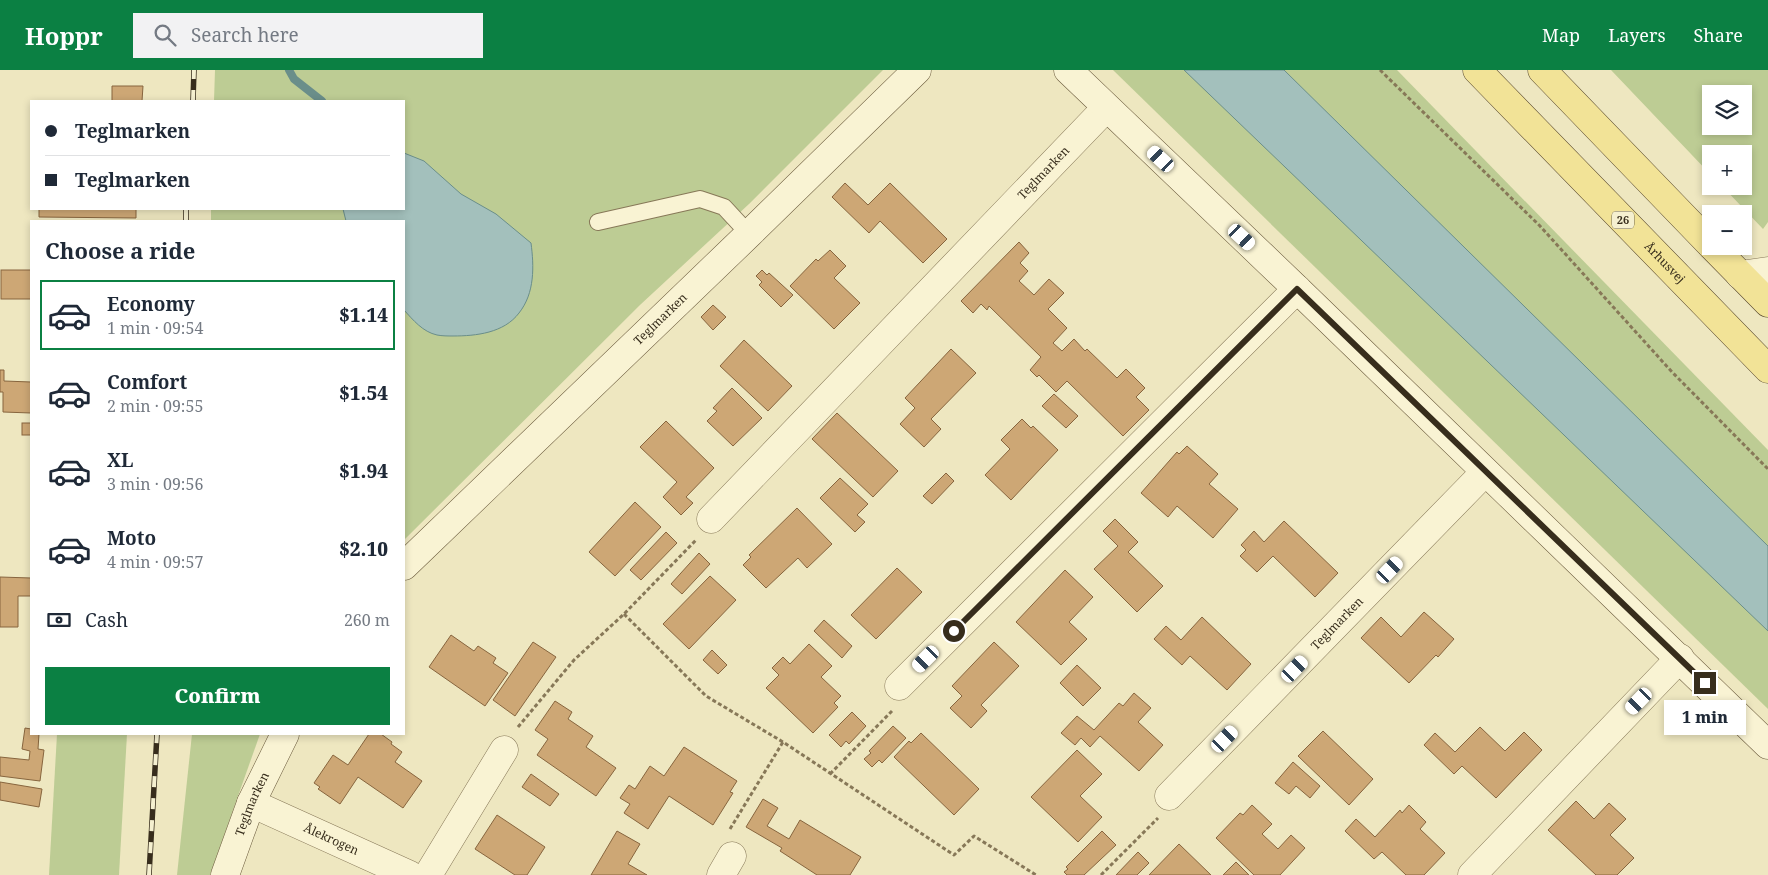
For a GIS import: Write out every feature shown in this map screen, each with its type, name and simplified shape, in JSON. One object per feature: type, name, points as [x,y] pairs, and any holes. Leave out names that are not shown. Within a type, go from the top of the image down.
[{"type":"main road","name":"Århusvej","points":[[1477,70],[1768,369]]},
{"type":"main road","points":[[1542,70],[1702,236]]},
{"type":"main road","points":[[1721,255],[1768,304]]},
{"type":"street","name":"Teglmarken","points":[[405,565],[749,234],[916,70]]},
{"type":"street","points":[[1068,70],[1680,658],[1768,745]]},
{"type":"street","name":"Teglmarken","points":[[711,519],[1106,108]]},
{"type":"street","points":[[1740,275],[1768,270]]},
{"type":"street","points":[[899,686],[1297,289]]},
{"type":"street","name":"Teglmarken","points":[[1170,796],[1485,472]]},
{"type":"street","points":[[1472,875],[1680,658]]},
{"type":"street","name":"Teglmarken","points":[[225,875],[251,803],[285,735]]},
{"type":"street","points":[[428,875],[504,750]]},
{"type":"street","name":"Ålekrogen","points":[[251,803],[410,875]]},
{"type":"lane","points":[[598,222],[700,199],[724,207],[749,234]]},
{"type":"path","points":[[1380,70],[1540,226],[1672,372],[1768,469]]},
{"type":"path","points":[[504,750],[507,739],[574,660],[624,614],[698,537],[711,519]]},
{"type":"path","points":[[624,614],[706,696],[783,742],[954,855],[974,836],[1036,875]]},
{"type":"path","points":[[830,774],[894,709],[899,686]]},
{"type":"path","points":[[726,865],[727,834],[783,742]]},
{"type":"path","points":[[1100,875],[1161,815],[1170,796]]},
{"type":"green space","points":[[215,70],[883,70],[749,204],[640,305],[405,539],[405,220],[211,220],[211,210],[405,210],[405,100],[214,100]]},
{"type":"green space","points":[[1113,70],[1397,70],[1768,450],[1768,709]]},
{"type":"green space","points":[[1611,70],[1768,70],[1768,222],[1763,229],[1752,217],[1752,205],[1740,205],[1731,195],[1752,195],[1752,145],[1702,145],[1702,166]]},
{"type":"green space","points":[[57,735],[127,735],[119,875],[49,875]]},
{"type":"green space","points":[[192,735],[260,735],[210,875],[177,875]]},
{"type":"water","points":[[1184,70],[1284,70],[1768,546],[1768,631]]},
{"type":"water","points":[[405,153],[424,161],[461,194],[496,214],[531,243],[533,270],[528,297],[513,320],[498,329],[462,336],[432,333],[415,322],[405,311],[405,220],[346,220],[343,210],[405,210]]},
{"type":"building","points":[[112,86],[143,86],[142,100],[112,100]]},
{"type":"building","points":[[845,183],[868,205],[890,183],[947,239],[923,263],[880,221],[869,233],[832,197]]},
{"type":"building","points":[[39,210],[136,210],[136,218],[39,217]]},
{"type":"building","points":[[1019,242],[1029,253],[1020,263],[1028,271],[1019,281],[1034,295],[1049,279],[1064,293],[1048,309],[1067,328],[1053,343],[1062,351],[1074,339],[1117,378],[1126,369],[1145,388],[1136,397],[1149,410],[1123,436],[1067,381],[1056,392],[1039,375],[1037,377],[1030,370],[1041,357],[989,306],[987,310],[981,304],[973,313],[961,301]]},
{"type":"building","points":[[830,250],[846,266],[834,278],[860,303],[834,329],[790,286],[816,259],[818,261]]},
{"type":"building","points":[[1,270],[30,270],[30,299],[1,299]]},
{"type":"building","points":[[762,270],[767,275],[769,273],[793,295],[781,307],[759,285],[762,282],[756,276]]},
{"type":"building","points":[[713,305],[726,317],[713,330],[701,317]]},
{"type":"building","points":[[744,340],[792,386],[768,411],[720,366]]},
{"type":"building","points":[[951,349],[976,373],[931,419],[941,429],[924,447],[900,424],[915,408],[905,398]]},
{"type":"building","points":[[0,370],[4,370],[4,381],[30,382],[30,413],[3,412],[3,392],[0,392]]},
{"type":"building","points":[[732,388],[762,418],[733,446],[707,421],[717,411],[713,408]]},
{"type":"building","points":[[1054,394],[1078,416],[1066,428],[1042,406]]},
{"type":"building","points":[[837,413],[898,471],[873,497],[812,439]]},
{"type":"building","points":[[1022,419],[1031,428],[1033,426],[1058,450],[1011,500],[985,475],[1010,449],[1001,440]]},
{"type":"building","points":[[666,421],[714,468],[686,497],[693,503],[681,515],[663,497],[677,482],[640,447]]},
{"type":"building","points":[[22,423],[30,423],[30,435],[22,435]]},
{"type":"building","points":[[1187,446],[1218,474],[1209,484],[1238,509],[1213,538],[1177,506],[1168,517],[1141,493],[1177,452],[1179,454]]},
{"type":"building","points":[[946,473],[954,481],[932,504],[923,496]]},
{"type":"building","points":[[840,478],[868,504],[857,515],[865,522],[855,532],[820,498]]},
{"type":"building","points":[[635,502],[661,527],[615,576],[589,552]]},
{"type":"building","points":[[797,508],[832,544],[807,568],[798,558],[766,588],[743,565],[751,557],[749,555]]},
{"type":"building","points":[[1115,519],[1138,542],[1128,552],[1163,586],[1137,612],[1094,569],[1118,546],[1103,531]]},
{"type":"building","points":[[1284,521],[1338,573],[1315,597],[1273,556],[1257,572],[1240,556],[1246,550],[1241,545],[1254,531],[1264,542]]},
{"type":"building","points":[[666,532],[677,543],[641,580],[630,570]]},
{"type":"building","points":[[699,553],[710,564],[682,594],[671,584]]},
{"type":"building","points":[[897,568],[922,592],[876,639],[851,615]]},
{"type":"building","points":[[1065,570],[1093,597],[1069,622],[1087,639],[1061,665],[1016,622]]},
{"type":"building","points":[[710,576],[736,600],[689,649],[663,624]]},
{"type":"building","points":[[0,577],[30,578],[30,596],[18,596],[18,627],[0,627]]},
{"type":"building","points":[[1424,612],[1454,639],[1438,657],[1436,655],[1409,683],[1361,638],[1381,617],[1401,637]]},
{"type":"building","points":[[1202,617],[1251,664],[1227,690],[1190,656],[1182,665],[1154,639],[1166,626],[1181,640]]},
{"type":"building","points":[[824,620],[852,646],[842,658],[814,631]]},
{"type":"building","points":[[451,635],[474,651],[478,646],[496,658],[493,663],[508,673],[485,706],[429,667]]},
{"type":"building","points":[[533,642],[556,657],[515,716],[493,700]]},
{"type":"building","points":[[994,642],[1019,666],[981,705],[987,711],[971,728],[950,708],[962,696],[952,686]]},
{"type":"building","points":[[809,644],[832,666],[821,677],[841,696],[834,703],[838,707],[813,733],[766,688],[779,675],[772,668],[783,657],[790,664]]},
{"type":"building","points":[[712,650],[727,665],[718,674],[703,660]]},
{"type":"building","points":[[1077,665],[1101,688],[1083,706],[1060,683]]},
{"type":"building","points":[[1134,693],[1151,708],[1138,722],[1163,745],[1139,771],[1100,736],[1090,747],[1081,738],[1075,745],[1061,733],[1077,716],[1094,730],[1119,703],[1123,706]]},
{"type":"building","points":[[555,701],[572,712],[568,719],[593,736],[586,747],[616,768],[596,796],[537,755],[548,739],[535,730]]},
{"type":"building","points":[[852,712],[866,726],[849,744],[846,741],[841,747],[829,735]]},
{"type":"building","points":[[893,726],[906,738],[882,763],[879,760],[872,767],[864,759],[871,753],[869,751]]},
{"type":"building","points":[[1480,727],[1505,751],[1524,732],[1542,750],[1496,798],[1462,766],[1454,774],[1424,745],[1435,733],[1455,752]]},
{"type":"building","points":[[25,728],[30,729],[30,735],[39,735],[38,749],[44,750],[40,781],[0,776],[0,757],[29,760],[30,751],[22,749]]},
{"type":"building","points":[[1323,731],[1373,779],[1349,805],[1298,756]]},
{"type":"building","points":[[921,733],[979,789],[954,815],[894,757],[909,741],[911,743]]},
{"type":"building","points":[[368,735],[382,735],[402,752],[395,762],[422,781],[403,808],[358,777],[340,804],[318,789],[320,787],[314,783],[333,755],[348,765]]},
{"type":"building","points":[[684,747],[737,781],[730,792],[733,793],[713,825],[669,796],[648,829],[624,813],[630,804],[620,798],[629,785],[635,789],[650,766],[664,776]]},
{"type":"building","points":[[1077,750],[1102,774],[1080,796],[1102,817],[1078,842],[1031,797]]},
{"type":"building","points":[[1293,762],[1320,786],[1310,798],[1296,786],[1289,794],[1275,783]]},
{"type":"building","points":[[531,774],[559,794],[550,806],[522,787]]},
{"type":"building","points":[[0,782],[42,789],[39,807],[0,800]]},
{"type":"building","points":[[763,799],[778,808],[767,826],[789,839],[800,820],[861,857],[850,875],[817,875],[780,851],[782,848],[746,827]]},
{"type":"building","points":[[1576,801],[1594,819],[1609,803],[1626,819],[1610,835],[1634,858],[1617,875],[1596,875],[1548,830]]},
{"type":"building","points":[[1252,805],[1272,824],[1262,834],[1278,849],[1291,835],[1305,848],[1280,875],[1254,875],[1216,838],[1240,813],[1243,815]]},
{"type":"building","points":[[1409,805],[1426,822],[1420,829],[1445,853],[1424,875],[1406,875],[1382,852],[1374,859],[1345,831],[1356,819],[1375,837],[1400,810],[1402,813]]},
{"type":"building","points":[[497,815],[545,847],[527,875],[515,875],[475,849]]},
{"type":"building","points":[[617,831],[640,844],[628,864],[647,875],[591,875]]},
{"type":"building","points":[[1102,831],[1116,845],[1084,875],[1067,875],[1064,872],[1068,869],[1066,867]]},
{"type":"building","points":[[1179,844],[1211,875],[1149,875]]},
{"type":"building","points":[[1138,852],[1149,863],[1137,875],[1116,875]]},
{"type":"building","points":[[1236,862],[1249,875],[1223,875]]},
{"type":"waterway","points":[[289,70],[294,79],[321,100]]},
{"type":"railway","points":[[193,100],[194,70]]},
{"type":"railway","points":[[186,210],[186,220]]},
{"type":"railway","points":[[149,875],[157,735]]},
{"type":"route","points":[[954,631],[1297,289],[1705,683]]}]
